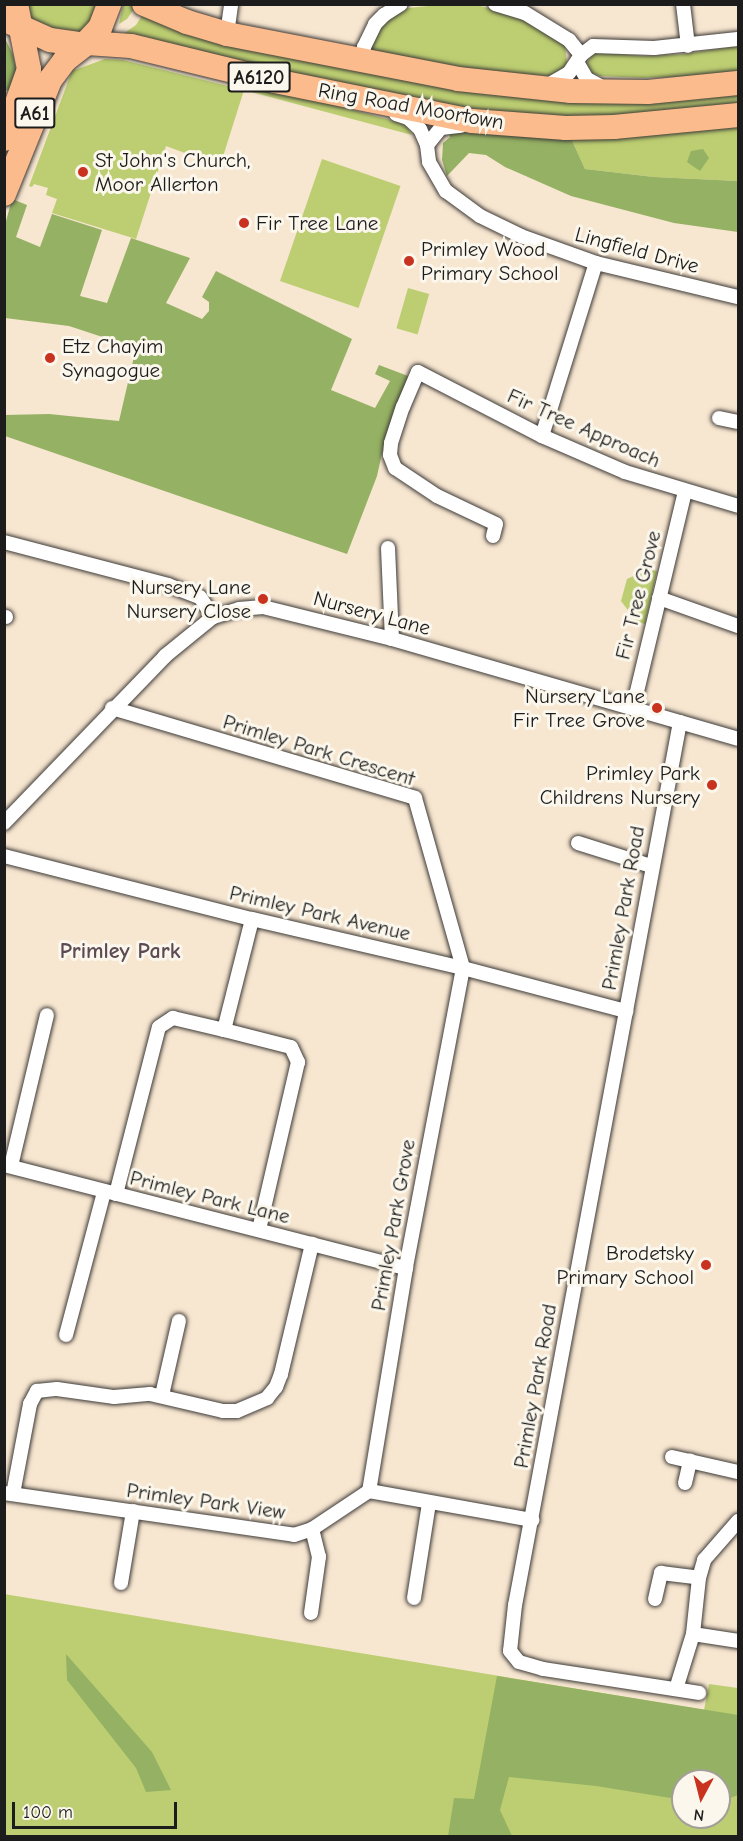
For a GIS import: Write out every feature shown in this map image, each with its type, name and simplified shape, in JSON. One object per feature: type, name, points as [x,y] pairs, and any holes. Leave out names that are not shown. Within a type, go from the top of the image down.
[{"type":"highway","points":[[86,44],[106,19],[110,4]]},
{"type":"highway","name":"Ring Road Moortown","points":[[144,4],[187,22],[227,34],[458,79],[541,88],[612,92],[648,92],[738,84]]},
{"type":"highway","name":"Ring Road Moortown","points":[[14,17],[50,40],[131,46],[275,81],[472,121],[566,128],[643,126],[738,116]]},
{"type":"highway","name":"A61","points":[[4,139],[29,69],[14,17]]},
{"type":"highway","name":"A61","points":[[4,194],[50,80],[65,60],[86,44]]},
{"type":"street","points":[[227,34],[231,4]]},
{"type":"street","points":[[362,61],[364,47],[375,24],[401,4]]},
{"type":"street","points":[[495,4],[525,13],[569,40],[587,79],[612,92]]},
{"type":"street","points":[[683,4],[688,46]]},
{"type":"street","points":[[541,88],[559,81],[593,46],[654,48],[738,39]]},
{"type":"street","name":"Lingfield Drive","points":[[275,81],[408,118],[420,129],[427,145],[433,171],[446,191],[460,204],[521,236],[596,263],[738,297]]},
{"type":"street","points":[[427,145],[437,131],[447,126],[566,128]]},
{"type":"street","points":[[542,436],[596,263]]},
{"type":"street","name":"Fir Tree Approach","points":[[493,536],[496,524],[437,496],[395,468],[390,456],[391,443],[418,372],[542,436],[625,472],[685,492],[738,506]]},
{"type":"street","points":[[719,418],[738,423]]},
{"type":"street","name":"Fir Tree Grove","points":[[633,708],[685,492]]},
{"type":"street","points":[[4,542],[168,585],[200,597],[213,617],[165,656],[112,708],[4,823]]},
{"type":"street","points":[[388,548],[392,639]]},
{"type":"street","points":[[659,598],[738,626]]},
{"type":"street","name":"Nursery Lane","points":[[213,617],[239,609],[263,607],[392,639],[738,739]]},
{"type":"street","name":"Primley Park Crescent","points":[[112,708],[415,798],[463,968]]},
{"type":"street","name":"Primley Park Road","points":[[680,722],[651,866],[515,1605],[510,1651],[519,1662],[543,1669],[699,1693]]},
{"type":"street","points":[[578,843],[651,866]]},
{"type":"street","name":"Primley Park Avenue","points":[[4,856],[252,919],[463,968],[626,1011]]},
{"type":"street","points":[[224,1030],[252,919]]},
{"type":"street","name":"Primley Park Grove","points":[[369,1491],[406,1268],[463,968]]},
{"type":"street","points":[[8,1165],[47,1014]]},
{"type":"street","points":[[66,1335],[159,1027],[173,1018],[291,1047],[298,1062],[259,1230]]},
{"type":"street","name":"Primley Park Lane","points":[[8,1165],[406,1268]]},
{"type":"street","points":[[9,1493],[30,1404],[38,1391],[57,1389],[104,1396],[140,1393],[162,1395],[223,1412],[237,1412],[267,1398],[276,1387],[281,1374],[312,1244]]},
{"type":"street","points":[[162,1395],[179,1321]]},
{"type":"street","points":[[672,1457],[738,1472]]},
{"type":"street","points":[[685,1483],[690,1461]]},
{"type":"street","points":[[369,1491],[532,1520]]},
{"type":"street","name":"Primley Park View","points":[[9,1493],[283,1534],[302,1534],[369,1491]]},
{"type":"street","points":[[414,1598],[429,1503]]},
{"type":"street","points":[[121,1583],[133,1511]]},
{"type":"street","points":[[676,1689],[693,1634],[699,1578],[704,1560],[738,1521]]},
{"type":"street","points":[[310,1613],[319,1551],[312,1529]]},
{"type":"street","points":[[655,1599],[661,1573],[699,1578]]},
{"type":"street","points":[[693,1634],[738,1641]]},
{"type":"green space","points":[[25,5],[99,5],[97,14],[80,34],[61,34],[33,21]]},
{"type":"green space","points":[[123,5],[136,6],[127,19],[119,24]]},
{"type":"green space","points":[[477,5],[507,13],[535,25],[565,46],[567,63],[564,69],[548,76],[471,71],[369,50],[375,32],[390,17],[408,8]]},
{"type":"green space","points":[[145,11],[401,74],[738,90],[738,109],[606,121],[459,111],[123,34],[136,25]]},
{"type":"green space","points":[[4,36],[13,55],[17,74],[14,92],[5,90]]},
{"type":"green space","points":[[738,46],[738,75],[642,78],[600,76],[592,73],[587,64],[591,56],[598,53],[646,56],[684,54]]},
{"type":"green space","points":[[105,59],[123,60],[244,90],[220,166],[166,146],[136,239],[52,213],[57,199],[46,195],[48,188],[34,184],[32,187],[29,186],[72,71]]},
{"type":"green space","points":[[246,82],[398,122],[407,127],[412,135],[244,90]]},
{"type":"green space","points":[[738,123],[738,181],[654,177],[585,169],[570,136]]},
{"type":"green space","points":[[448,130],[570,136],[585,169],[654,177],[738,181],[738,232],[674,223],[571,196],[505,167],[486,155],[469,153],[447,176],[442,160],[443,143],[450,137]]},
{"type":"green space","points":[[703,149],[709,158],[700,171],[687,162],[691,151]]},
{"type":"green space","points":[[322,159],[400,186],[358,308],[280,281]]},
{"type":"green space","points":[[12,199],[27,205],[16,237],[40,247],[52,214],[102,230],[80,296],[107,303],[131,238],[190,258],[166,303],[202,319],[209,311],[209,302],[202,297],[216,271],[352,339],[331,390],[375,408],[390,381],[375,374],[379,365],[408,376],[385,440],[377,476],[347,554],[5,436],[5,415],[49,414],[119,421],[136,348],[69,326],[5,318],[5,225]]},
{"type":"green space","points":[[408,288],[429,294],[418,334],[396,328]]},
{"type":"green space","points":[[649,569],[657,571],[645,624],[637,622],[621,601],[627,579]]},
{"type":"green space","points":[[4,1594],[704,1710],[709,1684],[738,1688],[738,1836],[5,1836]]},
{"type":"green space","points":[[66,1654],[152,1752],[171,1790],[146,1792],[136,1768],[67,1680]]},
{"type":"green space","points":[[497,1676],[738,1715],[738,1795],[731,1798],[731,1769],[671,1769],[671,1798],[596,1786],[509,1777],[500,1810],[512,1836],[448,1836],[454,1798],[474,1799]]},
{"type":"place","name":"St John's Church, Moor Allerton","points":[[83,172]]},
{"type":"place","name":"Fir Tree Lane","points":[[244,223]]},
{"type":"place","name":"Primley Wood Primary School","points":[[409,261]]},
{"type":"place","name":"Etz Chayim Synagogue","points":[[50,358]]},
{"type":"place","name":"Nursery Lane Nursery Close","points":[[263,599]]},
{"type":"place","name":"Nursery Lane Fir Tree Grove","points":[[657,708]]},
{"type":"place","name":"Primley Park Childrens Nursery","points":[[712,785]]},
{"type":"place","name":"Brodetsky Primary School","points":[[706,1265]]},
{"type":"district","name":"Primley Park","points":[[120,952]]}]
